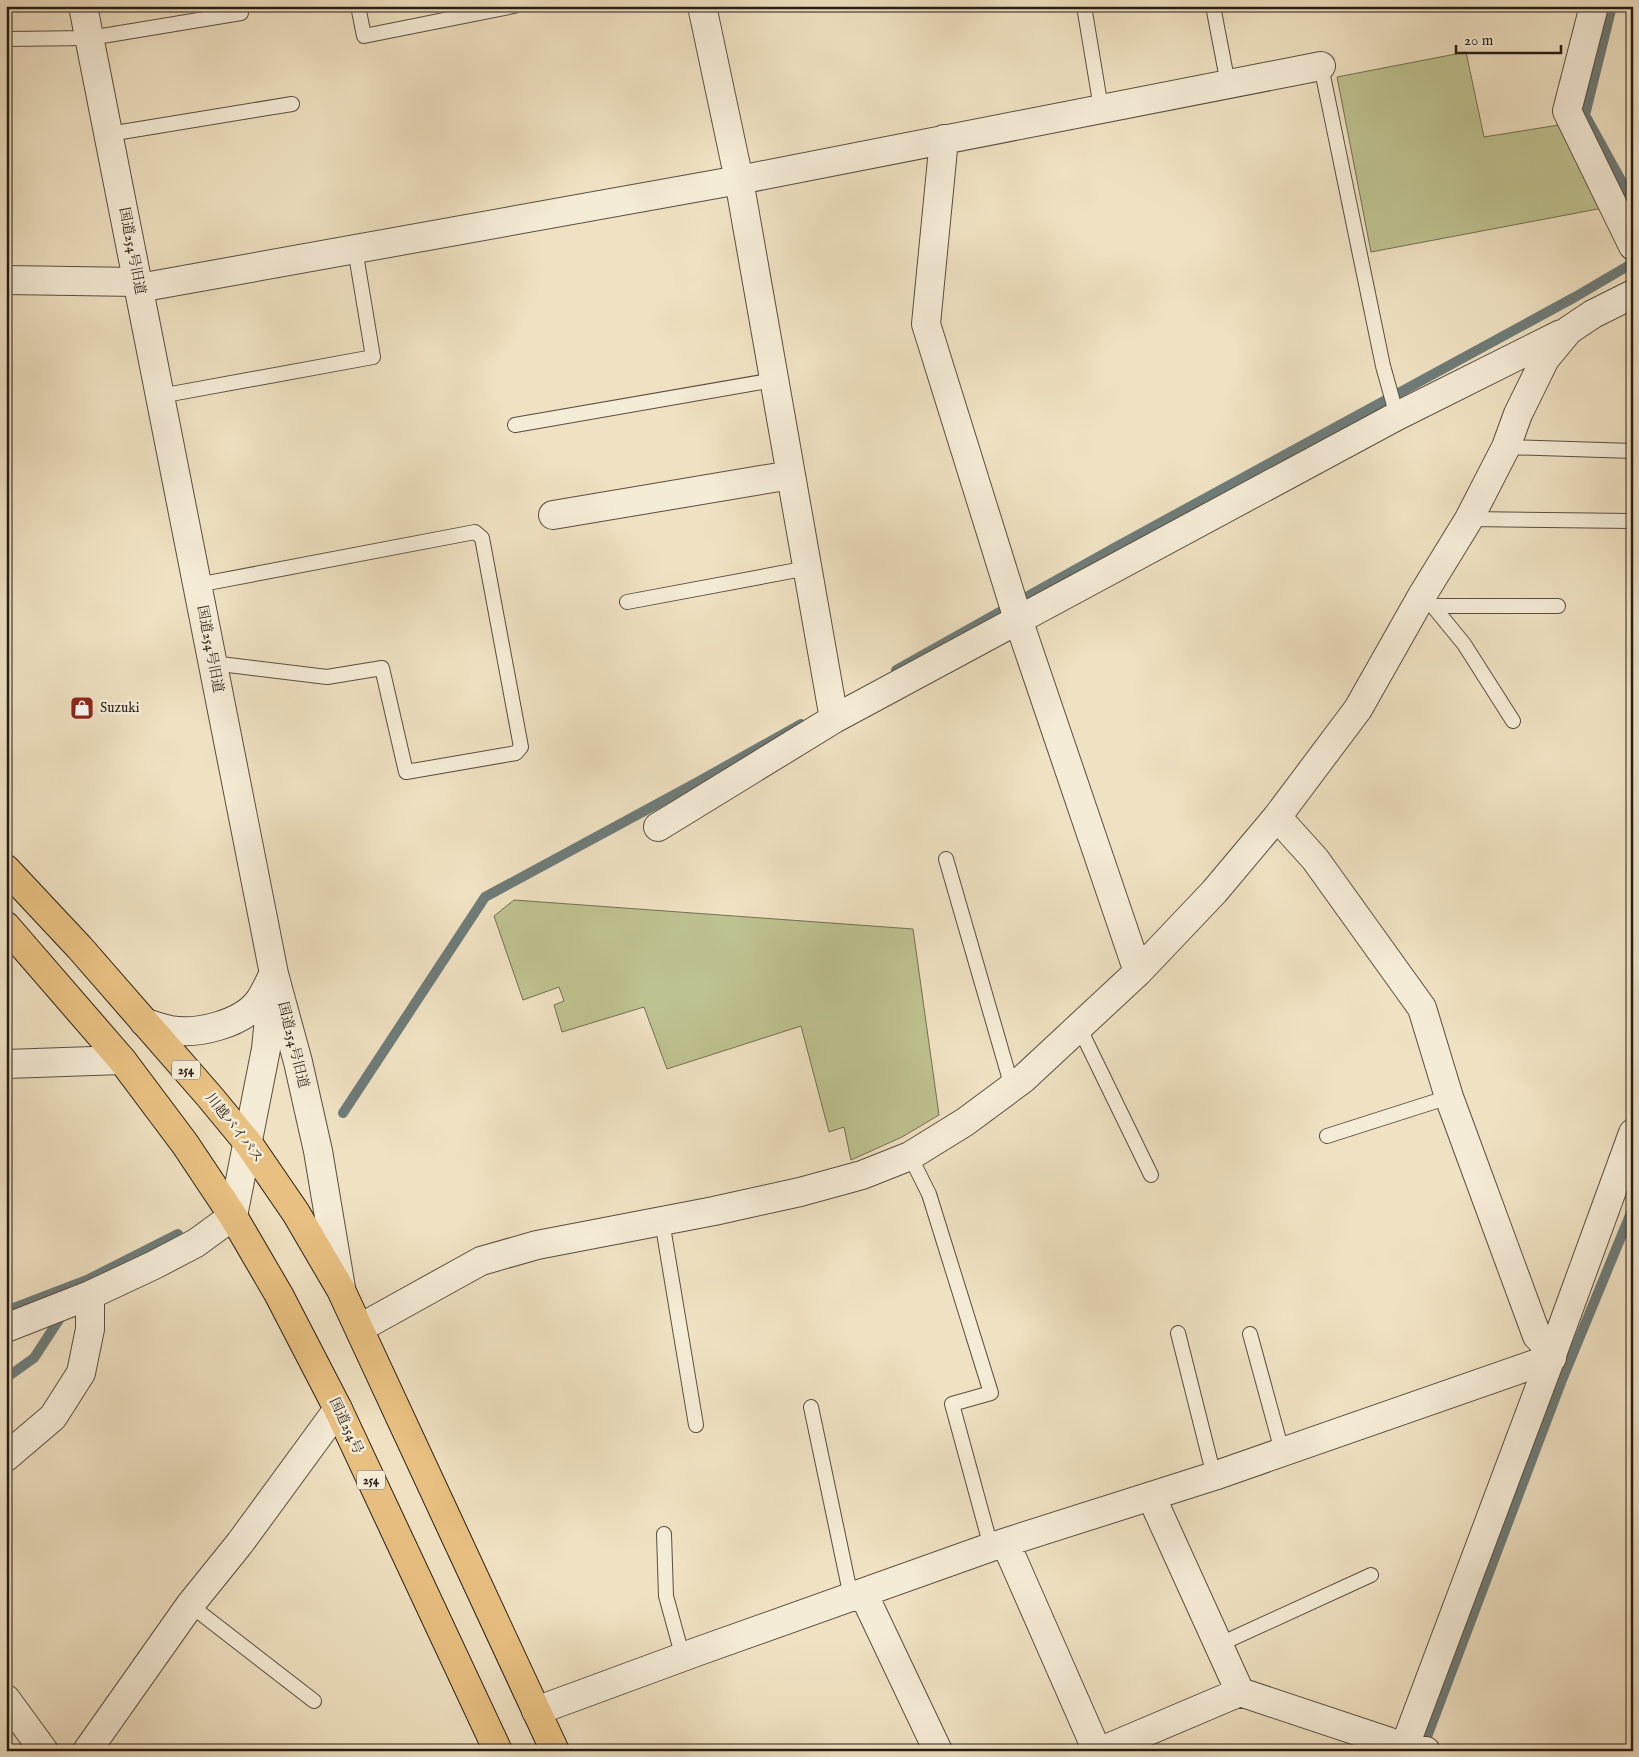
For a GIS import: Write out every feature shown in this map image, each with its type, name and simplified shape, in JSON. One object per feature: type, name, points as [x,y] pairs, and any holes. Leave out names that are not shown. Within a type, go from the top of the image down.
[{"type":"highway","name":"川越バイパス","points":[[6,870],[80,948],[248,1143],[296,1213],[341,1290]]},
{"type":"highway","name":"254","points":[[6,926],[122,1060],[185,1144],[233,1216]]},
{"type":"highway","name":"国道254号","points":[[233,1216],[278,1295],[338,1409],[498,1751]]},
{"type":"highway","name":"254","points":[[341,1290],[555,1751]]},
{"type":"street","name":"国道254号旧道","points":[[83,6],[274,974],[298,1062],[318,1151],[341,1290]]},
{"type":"street","points":[[702,6],[739,180],[834,719]]},
{"type":"street","points":[[1594,6],[1567,111],[1633,246]]},
{"type":"street","points":[[6,280],[139,285],[355,249],[739,180],[1321,66]]},
{"type":"street","points":[[944,139],[926,324],[1018,620],[1138,972]]},
{"type":"street","points":[[658,827],[834,719],[1396,416],[1569,330],[1593,314],[1633,294]]},
{"type":"street","points":[[360,1328],[481,1261],[537,1246],[800,1192],[862,1175],[910,1156],[966,1122],[1012,1087],[1138,972],[1214,892],[1276,817],[1358,709],[1429,600],[1506,447],[1518,414],[1545,360],[1569,330]]},
{"type":"street","points":[[553,515],[791,475]]},
{"type":"street","points":[[1276,817],[1315,859],[1422,1008],[1449,1097],[1537,1336],[1552,1355]]},
{"type":"street","points":[[144,1022],[171,1030],[192,1030],[223,1025],[243,1014],[258,1002],[274,974]]},
{"type":"street","points":[[6,1328],[154,1266],[196,1244],[233,1216],[266,1050],[274,974]]},
{"type":"street","points":[[6,1064],[122,1060]]},
{"type":"street","points":[[999,1546],[1099,1751],[1240,1692],[1412,1749],[1633,1133]]},
{"type":"street","points":[[6,1457],[53,1417],[81,1373],[90,1329],[90,1294]]},
{"type":"street","points":[[536,1711],[857,1595],[999,1546],[1214,1476],[1552,1355]]},
{"type":"street","points":[[87,1751],[190,1605],[240,1543],[338,1409]]},
{"type":"street","points":[[1151,1496],[1240,1692]]},
{"type":"street","points":[[857,1595],[938,1751]]},
{"type":"street","points":[[6,1699],[44,1751]]},
{"type":"lane","points":[[358,6],[364,36],[514,6]]},
{"type":"lane","points":[[1084,6],[1101,108]]},
{"type":"lane","points":[[1213,6],[1228,84]]},
{"type":"lane","points":[[6,39],[90,38],[241,13]]},
{"type":"lane","points":[[1321,66],[1396,416]]},
{"type":"lane","points":[[109,134],[292,104]]},
{"type":"lane","points":[[160,396],[373,357],[355,249]]},
{"type":"lane","points":[[515,425],[774,380]]},
{"type":"lane","points":[[1506,447],[1633,451]]},
{"type":"lane","points":[[1469,519],[1633,522]]},
{"type":"lane","points":[[197,585],[476,532],[482,538],[521,746],[516,753],[406,772],[382,668],[327,677],[212,663]]},
{"type":"lane","points":[[627,602],[808,568]]},
{"type":"lane","points":[[1429,600],[1558,606]]},
{"type":"lane","points":[[1429,600],[1464,644],[1513,721]]},
{"type":"lane","points":[[946,858],[1012,1087]]},
{"type":"lane","points":[[1079,1027],[1151,1175]]},
{"type":"lane","points":[[1326,1136],[1449,1097]]},
{"type":"lane","points":[[910,1156],[929,1194],[991,1393],[952,1404],[999,1546]]},
{"type":"lane","points":[[662,1221],[696,1424]]},
{"type":"lane","points":[[1178,1333],[1214,1476]]},
{"type":"lane","points":[[1250,1334],[1282,1451]]},
{"type":"lane","points":[[811,1407],[857,1595]]},
{"type":"lane","points":[[664,1534],[666,1596],[683,1658]]},
{"type":"lane","points":[[1218,1645],[1371,1575]]},
{"type":"lane","points":[[190,1605],[314,1701]]},
{"type":"green space","points":[[1466,52],[1484,137],[1559,125],[1603,208],[1371,252],[1337,77]]},
{"type":"green space","points":[[514,900],[913,929],[939,1115],[902,1137],[851,1160],[844,1127],[829,1132],[801,1026],[667,1069],[644,1007],[562,1032],[554,1005],[564,1001],[559,987],[523,1000],[494,916]]},
{"type":"waterway","points":[[1612,6],[1585,115],[1633,202]]},
{"type":"waterway","points":[[896,670],[1114,548],[1575,297],[1633,263]]},
{"type":"waterway","points":[[343,1113],[485,897],[801,724]]},
{"type":"waterway","points":[[1422,1750],[1562,1380],[1633,1208]]},
{"type":"waterway","points":[[6,1311],[87,1280],[178,1234]]},
{"type":"waterway","points":[[6,1378],[34,1358],[64,1312]]},
{"type":"place","name":"Suzuki","points":[[82,708]]}]
